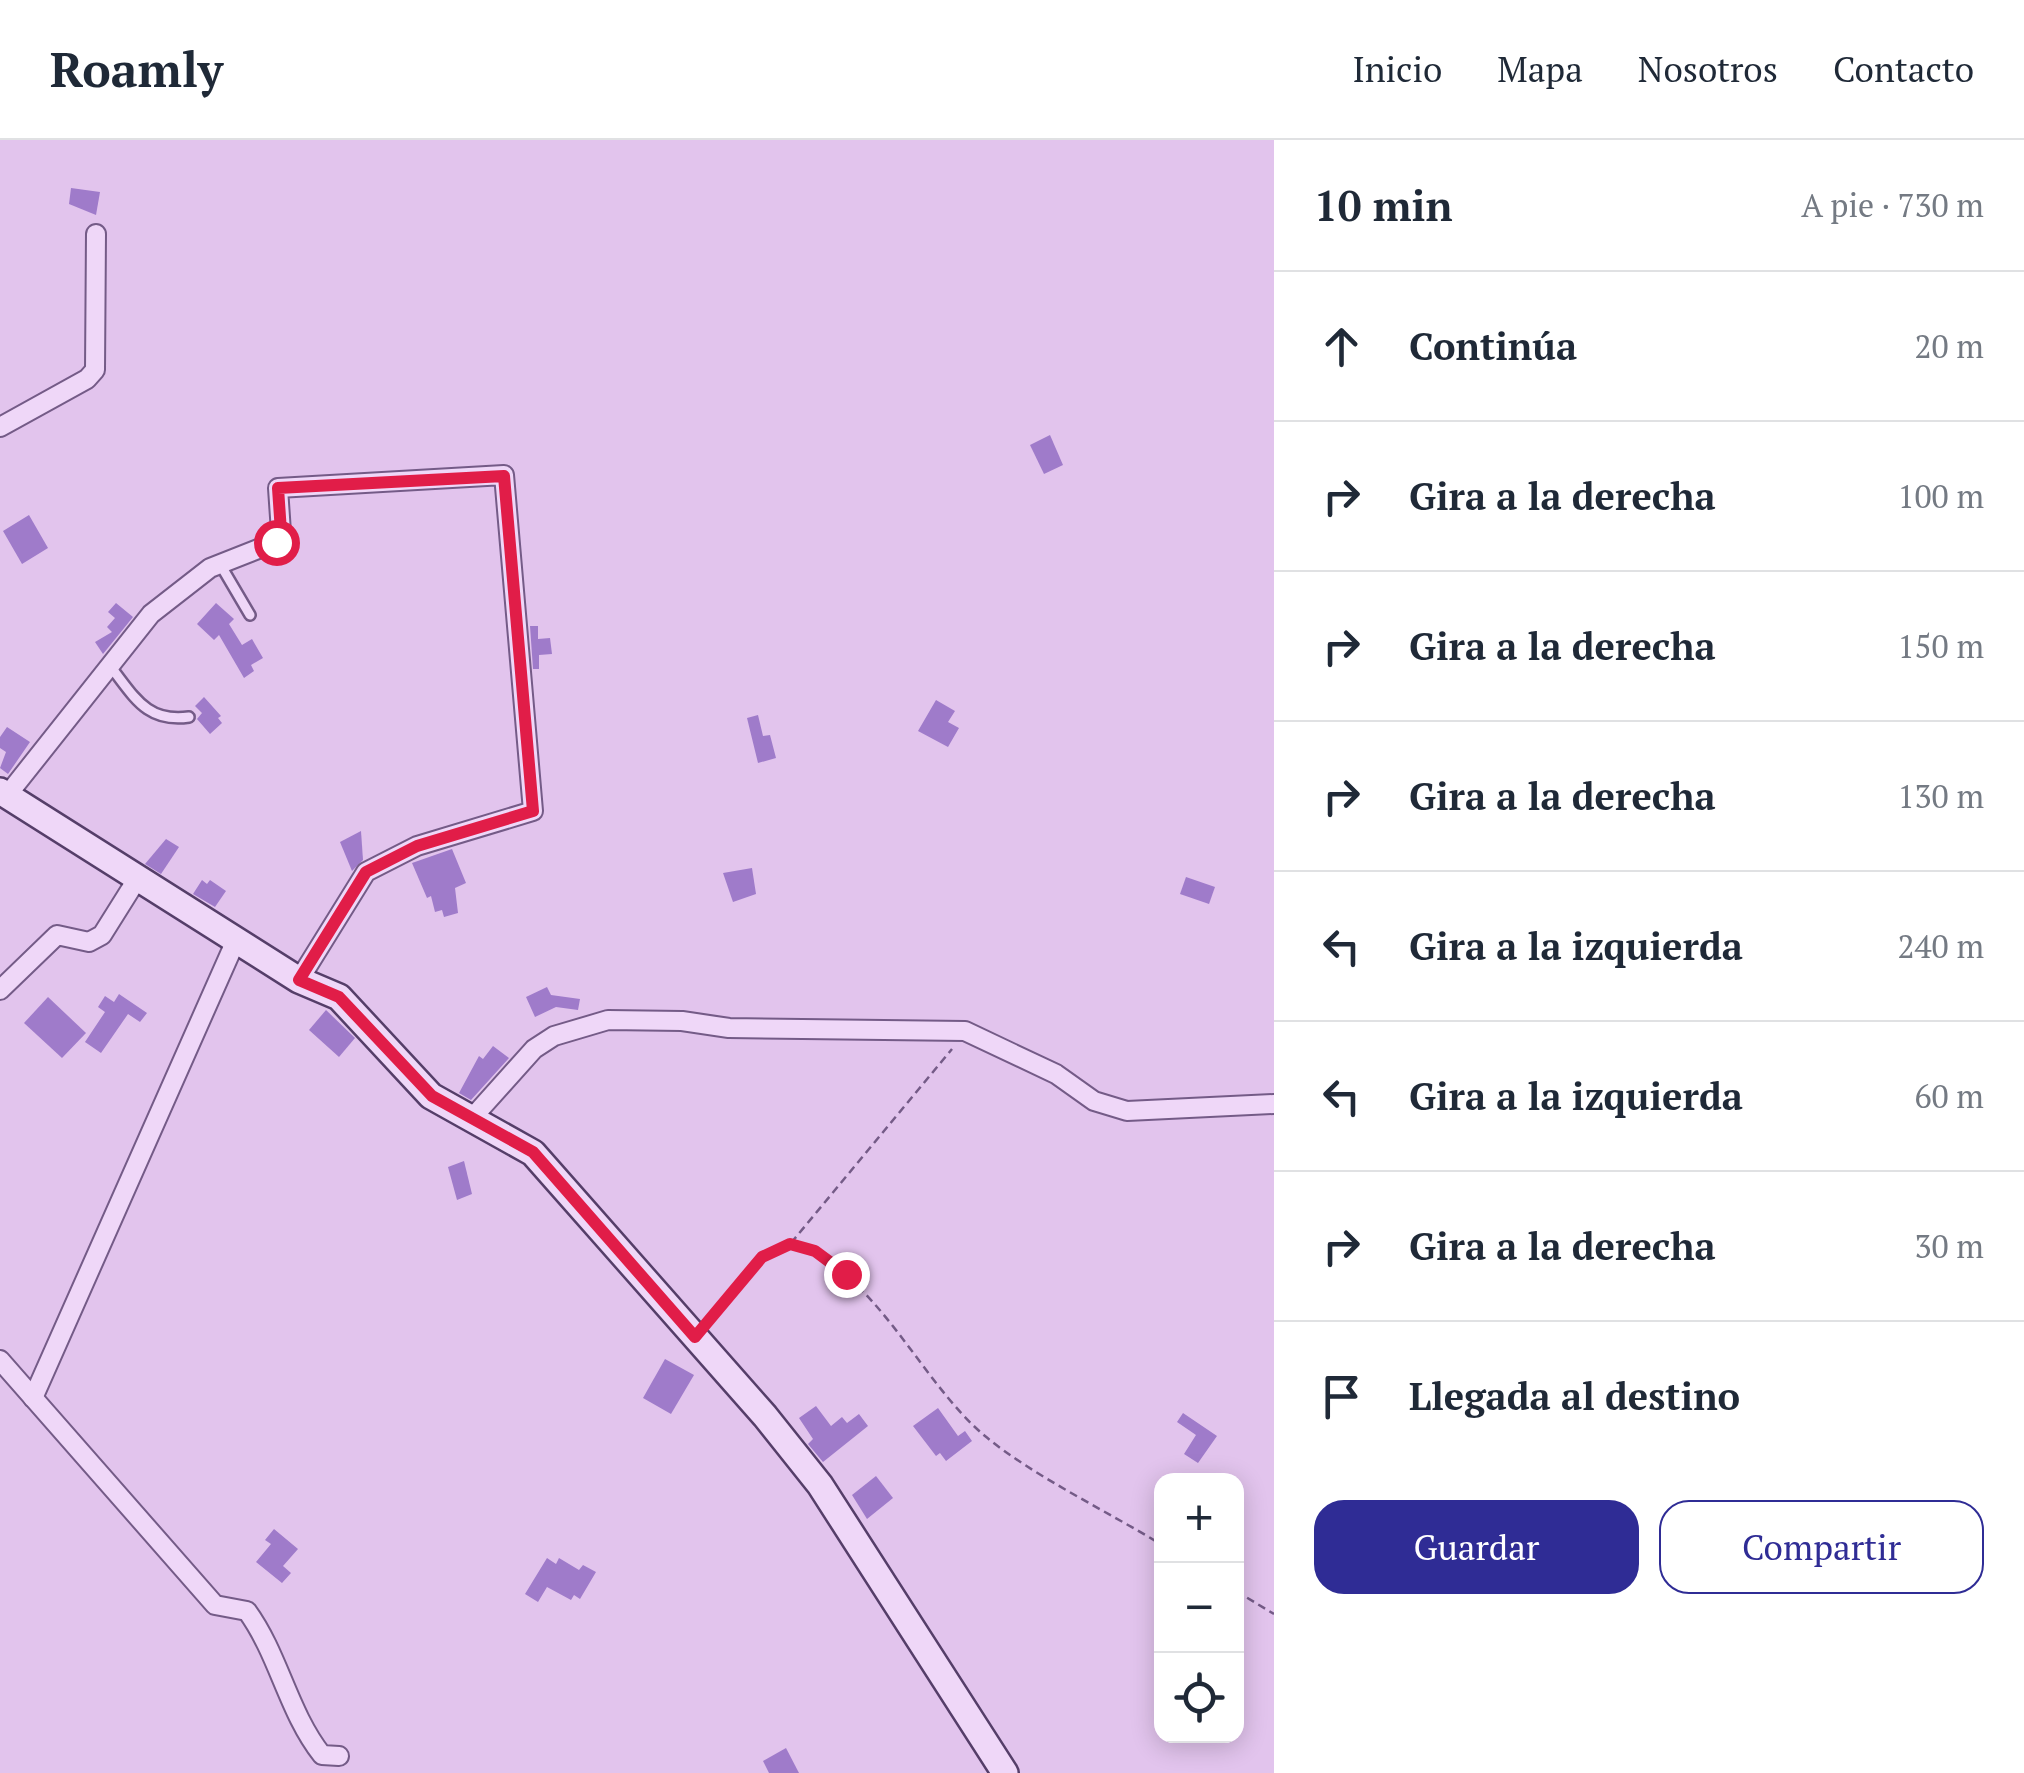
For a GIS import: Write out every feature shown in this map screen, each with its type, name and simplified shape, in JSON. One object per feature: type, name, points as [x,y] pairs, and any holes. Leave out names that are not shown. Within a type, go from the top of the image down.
[{"type":"street","points":[[0,427],[87,380],[95,370],[96,234]]},
{"type":"street","points":[[299,980],[366,872],[417,846],[533,811],[504,476],[278,488],[281,532],[276,542],[220,564],[151,614],[4,792],[299,980],[339,997],[432,1096],[533,1152],[820,1485],[1005,1773]]},
{"type":"street","points":[[0,990],[57,935],[89,942],[102,934],[139,876]]},
{"type":"street","points":[[33,1398],[237,938]]},
{"type":"street","points":[[473,1117],[534,1049],[554,1036],[608,1020],[729,1028],[965,1031],[1056,1074],[1094,1101],[1127,1111],[1274,1104]]},
{"type":"street","points":[[0,1360],[215,1605],[246,1611],[262,1632],[308,1736],[322,1754],[340,1756]]},
{"type":"lane","points":[[220,564],[250,615]]},
{"type":"lane","points":[[109,665],[148,713],[174,719],[189,716]]},
{"type":"path","points":[[695,1337],[762,1257],[790,1244],[965,1031]]},
{"type":"path","points":[[790,1244],[815,1251],[846,1274],[987,1438],[1154,1540]]},
{"type":"path","points":[[1244,1596],[1274,1614]]},
{"type":"building","points":[[71,188],[100,192],[96,215],[69,204]]},
{"type":"building","points":[[1050,435],[1063,465],[1044,474],[1030,445]]},
{"type":"building","points":[[29,515],[48,548],[22,564],[3,531]]},
{"type":"building","points":[[116,603],[133,617],[103,654],[95,642],[112,632],[107,627],[115,618],[108,612]]},
{"type":"building","points":[[216,603],[234,619],[229,624],[242,645],[252,639],[263,658],[251,665],[254,671],[244,678],[219,635],[214,640],[197,624]]},
{"type":"building","points":[[530,626],[538,626],[538,639],[550,638],[552,654],[539,655],[539,669],[533,669]]},
{"type":"building","points":[[204,697],[221,716],[218,718],[222,723],[210,734],[197,719],[202,713],[195,706]]},
{"type":"building","points":[[936,700],[955,711],[948,722],[959,728],[948,747],[918,731]]},
{"type":"building","points":[[758,715],[763,736],[770,735],[776,758],[758,763],[747,718]]},
{"type":"building","points":[[7,727],[30,742],[8,774],[0,768],[6,752],[0,748],[0,737]]},
{"type":"building","points":[[361,831],[363,860],[352,871],[340,842]]},
{"type":"building","points":[[166,839],[179,847],[161,874],[145,864]]},
{"type":"building","points":[[452,849],[466,883],[455,888],[458,913],[444,917],[442,910],[435,912],[431,896],[427,898],[412,863]]},
{"type":"building","points":[[752,868],[756,894],[733,902],[723,873]]},
{"type":"building","points":[[1186,877],[1215,887],[1209,904],[1180,894]]},
{"type":"building","points":[[202,880],[207,884],[210,880],[226,891],[215,907],[193,894]]},
{"type":"building","points":[[547,987],[551,995],[580,999],[578,1010],[556,1007],[535,1017],[526,997]]},
{"type":"building","points":[[119,994],[147,1013],[140,1022],[128,1014],[101,1053],[85,1042],[105,1012],[98,1007],[105,996],[114,1002]]},
{"type":"building","points":[[48,997],[86,1033],[62,1058],[24,1023]]},
{"type":"building","points":[[326,1010],[355,1038],[339,1057],[309,1030]]},
{"type":"building","points":[[493,1046],[509,1058],[471,1100],[459,1093],[479,1056],[483,1059]]},
{"type":"building","points":[[464,1161],[472,1194],[457,1200],[448,1167]]},
{"type":"building","points":[[665,1359],[694,1375],[671,1414],[643,1398]]},
{"type":"building","points":[[816,1406],[831,1426],[842,1417],[847,1423],[859,1414],[868,1426],[823,1462],[808,1444],[813,1439],[799,1418]]},
{"type":"building","points":[[938,1408],[958,1436],[965,1431],[972,1441],[946,1461],[940,1453],[936,1456],[913,1426]]},
{"type":"building","points":[[1183,1413],[1217,1436],[1198,1463],[1184,1454],[1196,1435],[1177,1422]]},
{"type":"building","points":[[876,1476],[893,1498],[867,1519],[852,1495]]},
{"type":"building","points":[[274,1529],[298,1549],[283,1566],[291,1573],[282,1583],[256,1562],[271,1544],[265,1540]]},
{"type":"building","points":[[547,1558],[556,1564],[559,1558],[579,1570],[583,1565],[596,1572],[580,1599],[574,1595],[571,1600],[547,1587],[538,1602],[525,1594]]},
{"type":"building","points":[[786,1748],[799,1773],[769,1773],[763,1761]]},
{"type":"route","points":[[276,542],[281,532],[278,488],[504,476],[533,811],[417,846],[366,872],[299,980],[339,997],[393,1050],[432,1096],[533,1152],[695,1337],[762,1257],[790,1244],[815,1251],[846,1274]]}]
